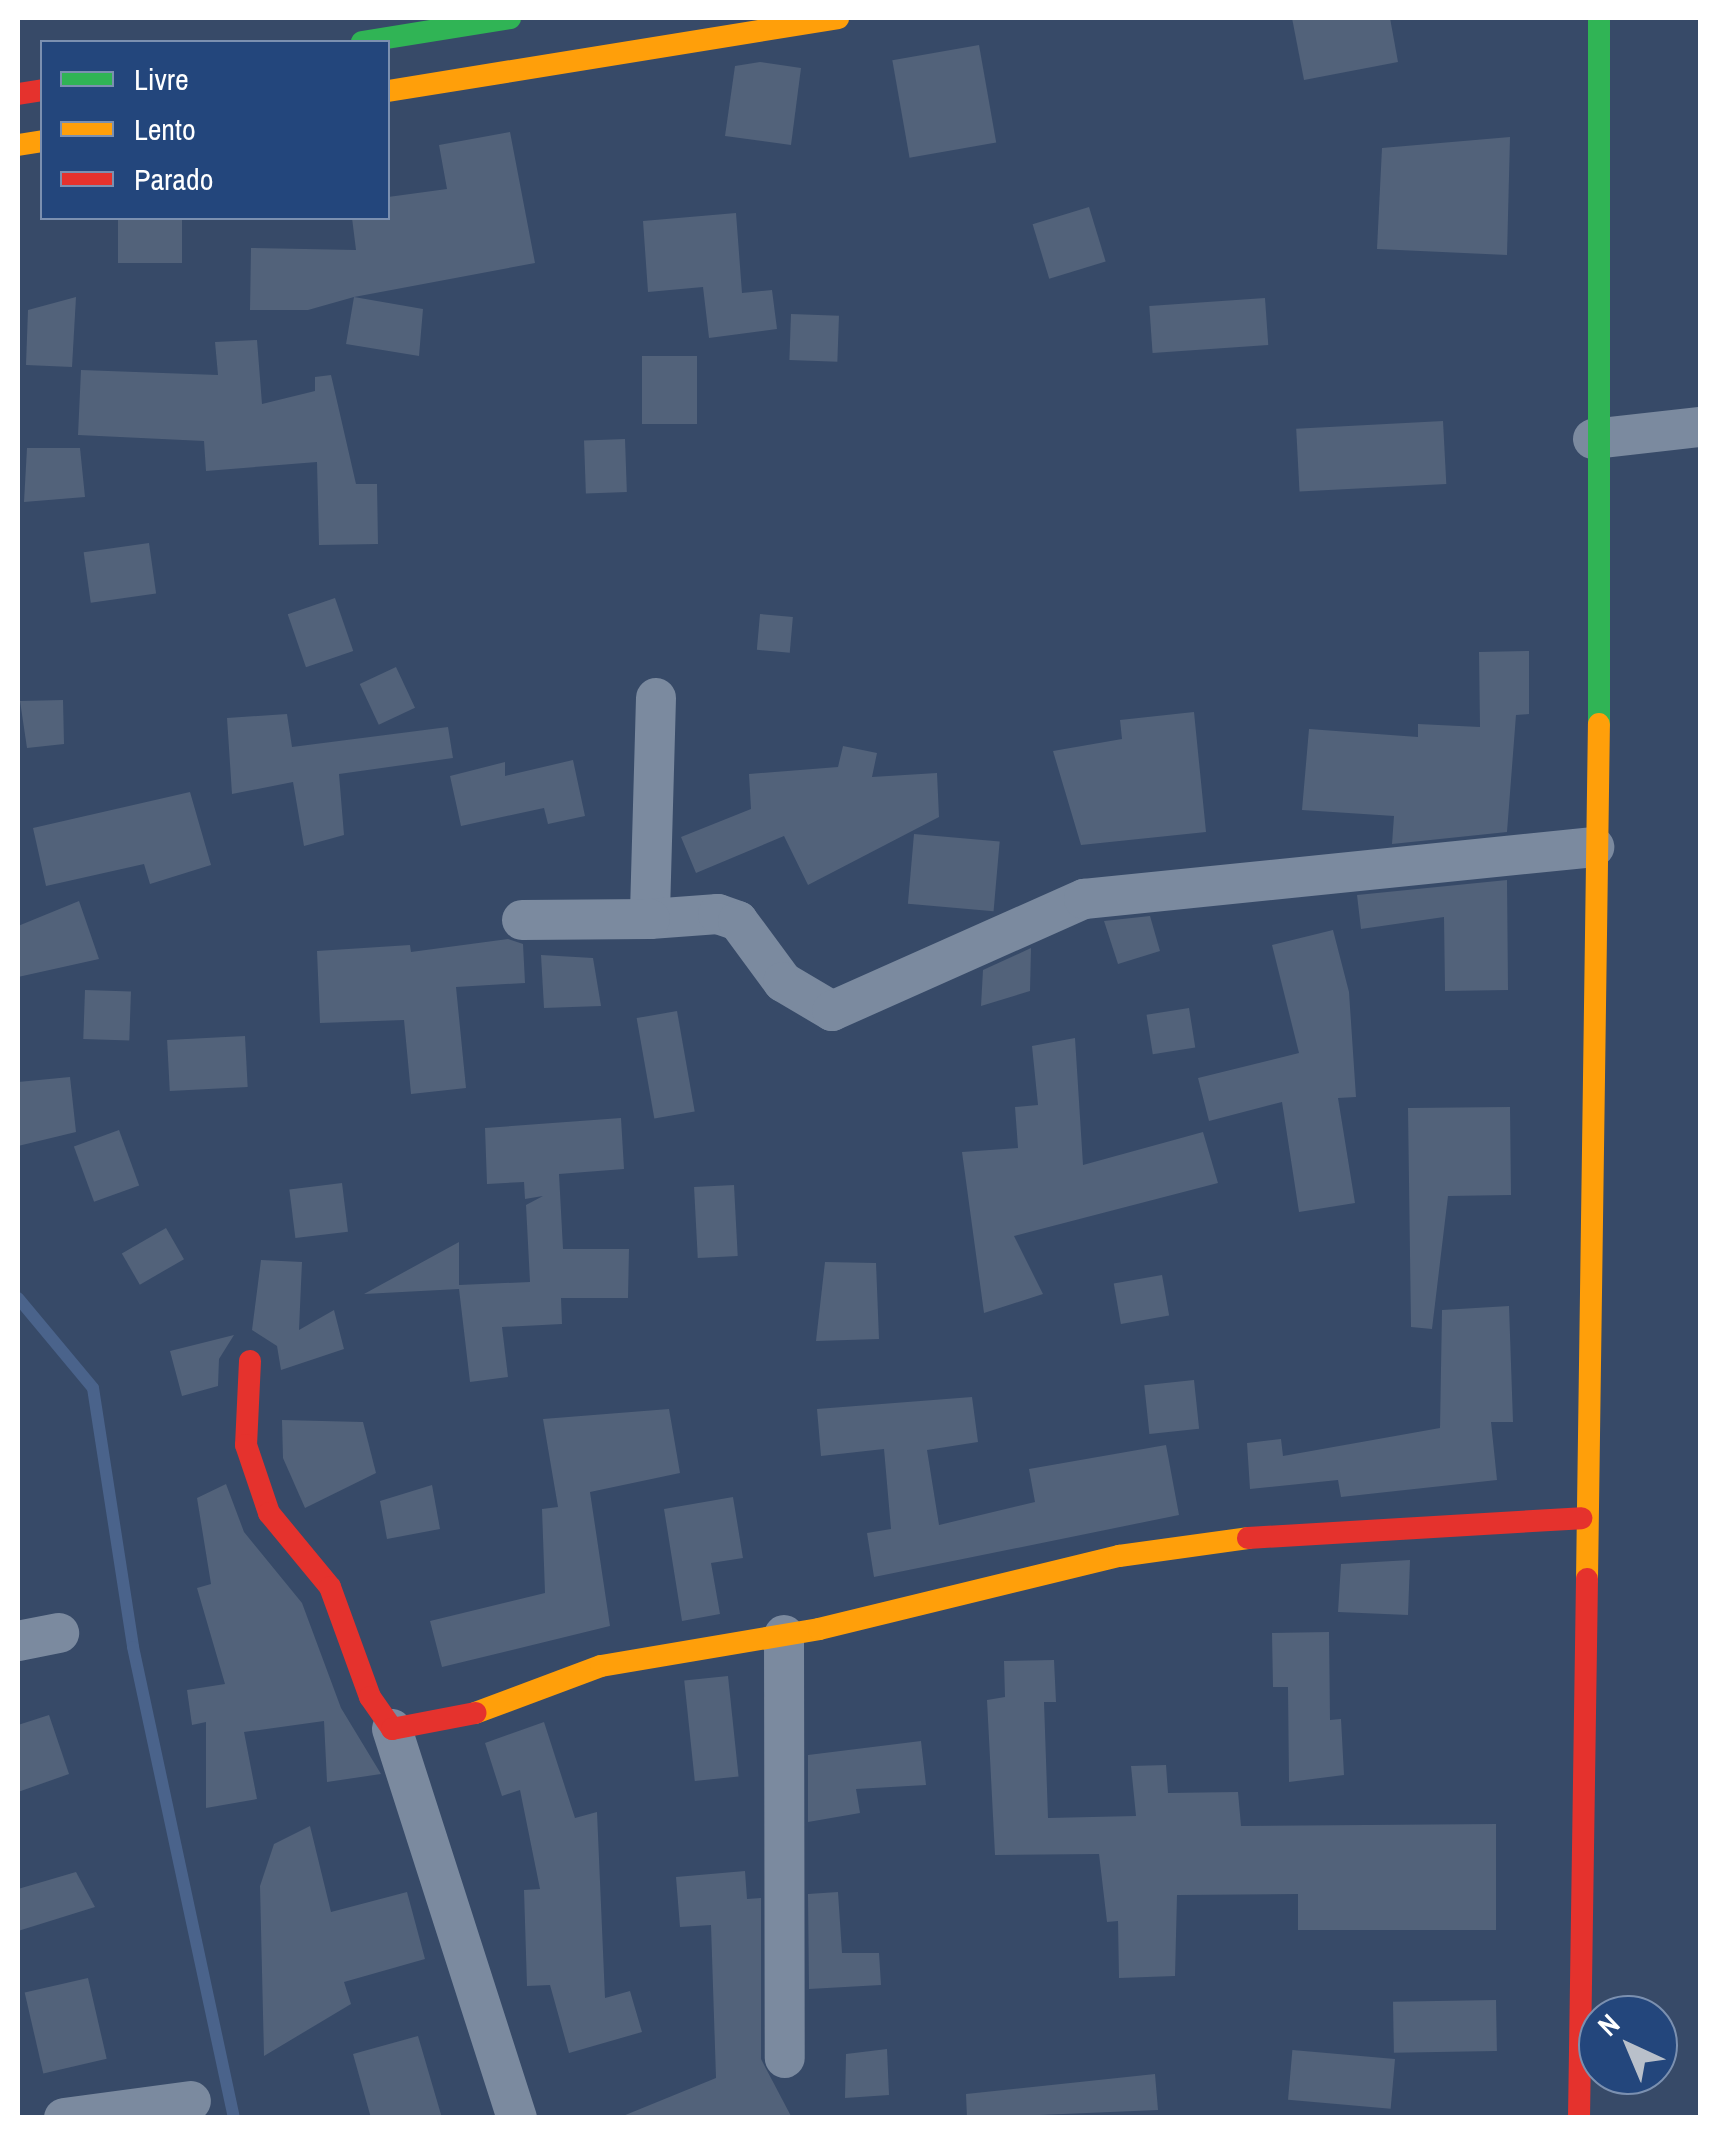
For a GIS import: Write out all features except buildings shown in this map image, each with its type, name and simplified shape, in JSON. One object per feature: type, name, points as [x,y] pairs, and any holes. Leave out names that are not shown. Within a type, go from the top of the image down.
[{"type":"street","points":[[374,40],[510,18]]},
{"type":"street","points":[[390,91],[838,18]]},
{"type":"street","points":[[1579,2118],[1581,1518],[1594,847],[1592,439],[1599,18]]},
{"type":"street","points":[[1592,439],[1700,427]]},
{"type":"street","points":[[650,919],[656,698]]},
{"type":"street","points":[[522,920],[718,914],[738,922],[783,982],[832,1011],[1084,899],[1594,847]]},
{"type":"street","points":[[250,1362],[246,1445],[260,1488],[330,1587],[392,1729],[517,2118]]},
{"type":"street","points":[[392,1729],[483,1712],[601,1666],[784,1635],[989,1592],[1053,1569],[1231,1539],[1581,1518]]},
{"type":"street","points":[[18,1641],[59,1634]]},
{"type":"street","points":[[784,1635],[785,2058]]},
{"type":"street","points":[[64,2118],[191,2100]]},
{"type":"waterway","points":[[18,1298],[93,1388],[133,1647],[234,2118]]},
{"type":"traffic: fast","points":[[374,40],[510,18]]},
{"type":"traffic: fast","points":[[1599,18],[1599,724]]},
{"type":"traffic: slow","points":[[390,91],[838,18]]},
{"type":"traffic: slow","points":[[18,145],[40,141]]},
{"type":"traffic: slow","points":[[1587,1579],[1599,724]]},
{"type":"traffic: slow","points":[[475,1713],[601,1666],[819,1629],[1119,1556],[1248,1538]]},
{"type":"traffic: jam","points":[[18,94],[40,90]]},
{"type":"traffic: jam","points":[[250,1361],[246,1445],[269,1513],[330,1587],[370,1697],[392,1729],[475,1713]]},
{"type":"traffic: jam","points":[[1248,1538],[1581,1518]]},
{"type":"traffic: jam","points":[[1579,2118],[1587,1579]]}]
